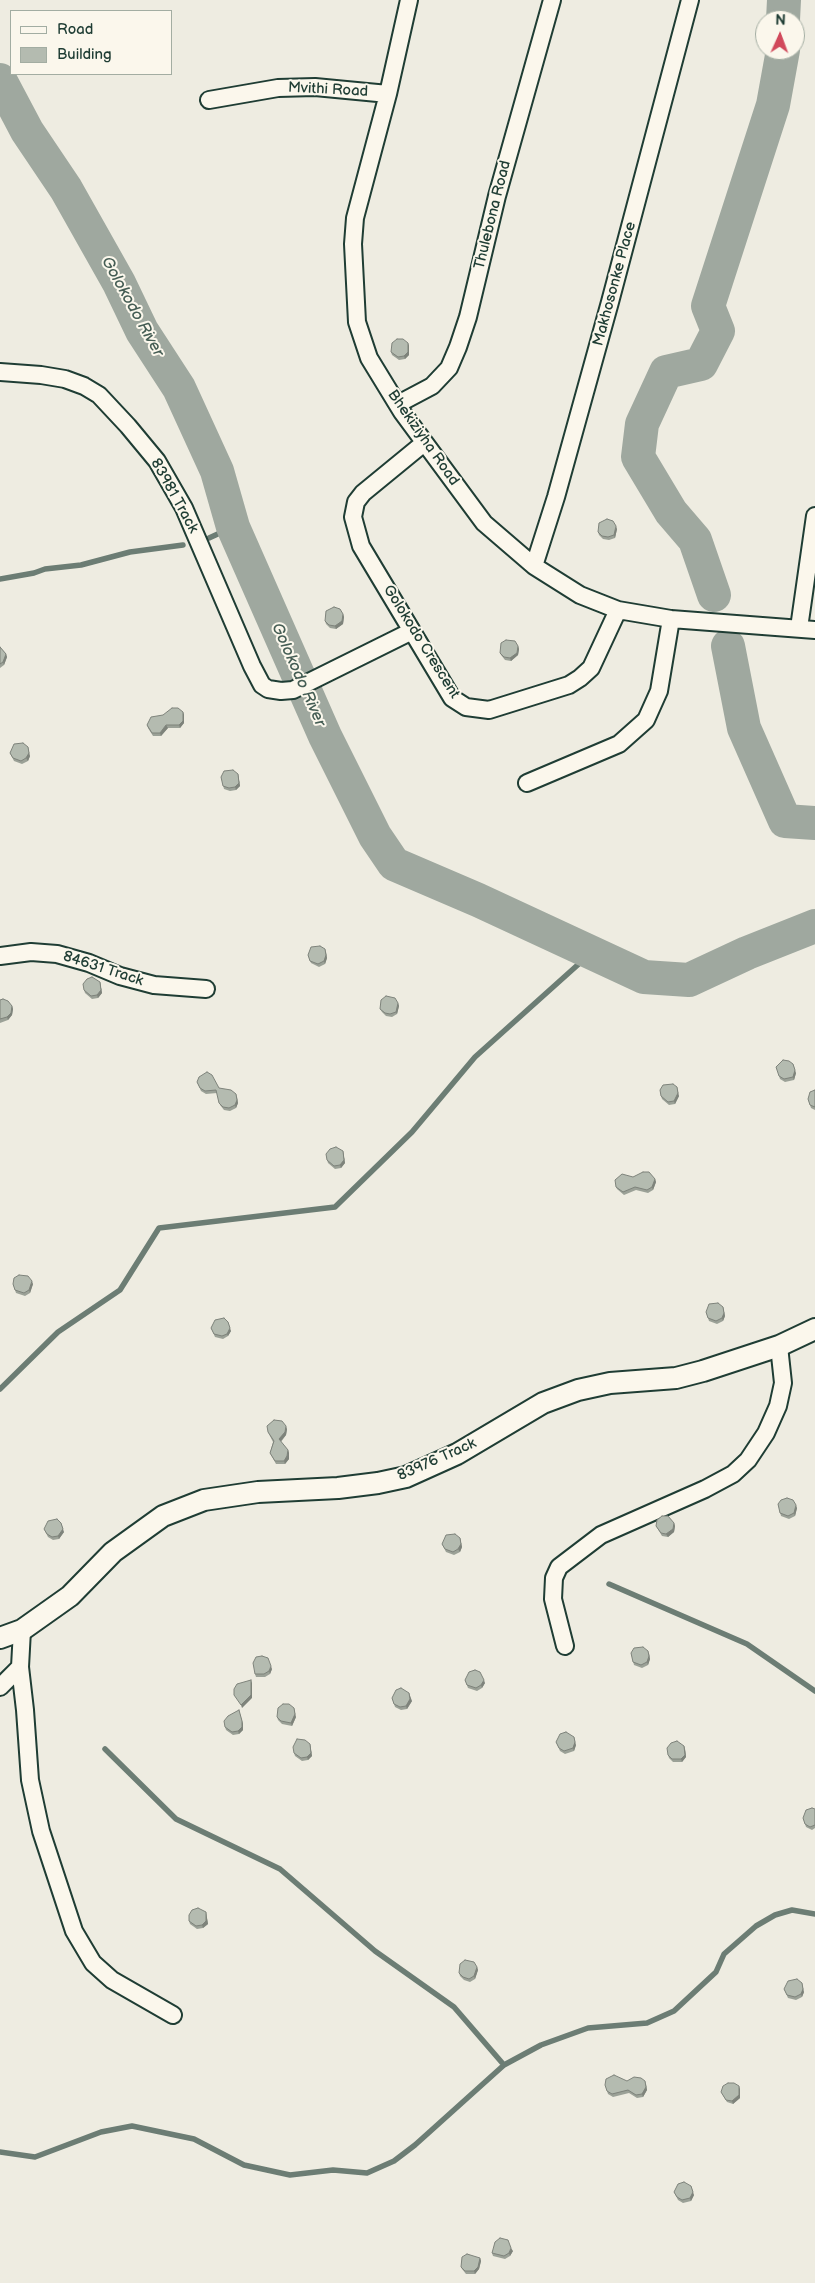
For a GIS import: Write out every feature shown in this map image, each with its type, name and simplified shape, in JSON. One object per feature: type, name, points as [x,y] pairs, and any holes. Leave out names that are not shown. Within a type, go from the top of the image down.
[{"type":"street","name":"Bhekiziyha Road","points":[[409,0],[388,94],[355,218],[352,267],[357,322],[369,358],[398,404],[424,443],[484,523],[534,566],[580,595],[618,610],[672,619],[807,629]]},
{"type":"street","name":"Thulebona Road","points":[[398,404],[432,386],[449,368],[458,347],[468,317],[497,196],[552,0]]},
{"type":"street","name":"Makhosonke Place","points":[[534,566],[556,497],[608,312],[690,0]]},
{"type":"street","name":"Mvithi Road","points":[[209,100],[278,88],[315,87],[388,94]]},
{"type":"street","name":"83981 Track","points":[[0,372],[65,379],[84,386],[99,395],[128,426],[157,461],[184,508],[258,677],[268,689],[280,692],[293,690],[412,630]]},
{"type":"street","name":"Golokodo Crescent","points":[[424,443],[381,476],[363,494],[356,502],[353,517],[361,546],[452,698],[466,706],[489,710],[569,685],[591,668],[618,610]]},
{"type":"street","points":[[807,629],[815,516]]},
{"type":"street","points":[[527,783],[619,744],[646,720],[659,690],[672,619]]},
{"type":"street","name":"84631 Track","points":[[0,956],[31,952],[57,954],[89,962],[120,976],[154,985],[206,989]]},
{"type":"street","name":"83976 Track","points":[[0,1638],[22,1630],[70,1596],[113,1552],[163,1516],[204,1500],[258,1492],[378,1484],[406,1477],[457,1454],[543,1403],[578,1390],[610,1383],[676,1378],[740,1361],[779,1346],[815,1328]]},
{"type":"street","points":[[565,1646],[554,1599],[554,1578],[559,1567],[601,1535],[704,1489],[733,1474],[748,1460],[766,1433],[778,1406],[783,1383],[779,1346]]},
{"type":"street","points":[[22,1630],[20,1667],[26,1710],[30,1780],[41,1831],[74,1931],[94,1963],[112,1980],[173,2015]]},
{"type":"street","points":[[0,1687],[20,1667]]},
{"type":"building","points":[[397,339],[403,339],[408,343],[408,352],[404,356],[398,357],[391,352],[392,343]]},
{"type":"building","points":[[607,519],[613,521],[616,526],[614,535],[608,537],[602,536],[598,532],[599,523]]},
{"type":"building","points":[[334,607],[340,609],[343,614],[342,621],[335,626],[329,625],[325,621],[326,611]]},
{"type":"building","points":[[506,640],[515,641],[518,646],[517,653],[510,658],[504,657],[500,653],[501,643]]},
{"type":"building","points":[[0,647],[6,654],[3,662],[0,664]]},
{"type":"building","points":[[172,708],[178,708],[183,712],[183,721],[179,725],[166,725],[160,733],[152,733],[147,725],[151,717],[163,715]]},
{"type":"building","points":[[23,743],[28,747],[29,753],[21,761],[13,758],[10,753],[14,744]]},
{"type":"building","points":[[233,770],[238,774],[239,783],[235,787],[223,786],[221,777],[224,771]]},
{"type":"building","points":[[320,946],[325,949],[326,955],[324,961],[318,964],[310,961],[308,955],[311,947]]},
{"type":"building","points":[[92,977],[100,982],[101,990],[97,995],[91,996],[84,990],[83,984]]},
{"type":"building","points":[[386,996],[395,998],[398,1003],[396,1012],[390,1014],[380,1009],[381,1000]]},
{"type":"building","points":[[3,999],[12,1006],[11,1013],[7,1017],[0,1019],[0,1000]]},
{"type":"building","points":[[783,1060],[793,1064],[795,1070],[793,1077],[784,1079],[779,1076],[776,1067]]},
{"type":"building","points":[[207,1072],[212,1075],[219,1088],[231,1090],[236,1094],[237,1100],[235,1105],[229,1108],[223,1107],[219,1103],[216,1090],[205,1091],[200,1088],[197,1082],[199,1077]]},
{"type":"building","points":[[673,1084],[677,1087],[678,1093],[674,1101],[668,1102],[661,1096],[660,1090],[663,1085]]},
{"type":"building","points":[[815,1090],[815,1107],[810,1105],[808,1099],[810,1092]]},
{"type":"building","points":[[336,1147],[343,1151],[344,1160],[340,1165],[334,1166],[327,1160],[326,1154],[330,1149]]},
{"type":"building","points":[[643,1172],[649,1172],[655,1179],[652,1187],[647,1190],[635,1187],[623,1192],[616,1187],[615,1180],[622,1174],[633,1177]]},
{"type":"building","points":[[19,1275],[28,1276],[32,1281],[29,1290],[24,1293],[15,1290],[13,1284],[14,1278]]},
{"type":"building","points":[[718,1303],[723,1307],[724,1313],[722,1318],[716,1321],[708,1318],[706,1312],[709,1304]]},
{"type":"building","points":[[224,1318],[230,1328],[227,1334],[222,1336],[214,1334],[211,1328],[215,1320]]},
{"type":"building","points":[[274,1420],[282,1421],[286,1426],[285,1432],[279,1439],[288,1450],[284,1461],[275,1461],[270,1453],[274,1441],[268,1432],[267,1426]]},
{"type":"building","points":[[787,1498],[793,1500],[796,1505],[794,1513],[788,1516],[780,1513],[778,1504],[781,1500]]},
{"type":"building","points":[[662,1516],[668,1516],[674,1523],[673,1529],[666,1534],[661,1533],[656,1526],[657,1520]]},
{"type":"building","points":[[57,1519],[63,1529],[58,1536],[52,1537],[44,1529],[48,1521]]},
{"type":"building","points":[[455,1534],[460,1538],[461,1544],[453,1552],[445,1549],[442,1544],[446,1535]]},
{"type":"building","points":[[643,1647],[648,1651],[649,1656],[647,1662],[641,1665],[633,1662],[631,1653],[634,1648]]},
{"type":"building","points":[[256,1657],[268,1658],[271,1666],[269,1671],[264,1674],[255,1674],[253,1663]]},
{"type":"building","points":[[475,1670],[480,1672],[484,1680],[476,1688],[467,1685],[465,1680],[469,1672]]},
{"type":"building","points":[[251,1680],[251,1695],[241,1705],[234,1695],[234,1689],[237,1684]]},
{"type":"building","points":[[401,1688],[409,1693],[410,1699],[406,1706],[400,1707],[394,1704],[392,1698],[396,1690]]},
{"type":"building","points":[[283,1704],[289,1704],[294,1708],[295,1714],[291,1723],[281,1721],[277,1717],[278,1708]]},
{"type":"building","points":[[239,1710],[242,1727],[238,1731],[232,1732],[225,1727],[224,1721],[228,1716]]},
{"type":"building","points":[[566,1732],[574,1737],[575,1742],[573,1748],[564,1751],[559,1748],[556,1742],[560,1734]]},
{"type":"building","points":[[297,1739],[305,1740],[310,1744],[311,1753],[307,1757],[301,1758],[294,1753],[293,1747]]},
{"type":"building","points":[[677,1741],[684,1746],[685,1755],[681,1759],[672,1759],[668,1755],[667,1748],[671,1743]]},
{"type":"building","points":[[815,1809],[815,1825],[810,1827],[805,1824],[803,1818],[806,1810]]},
{"type":"building","points":[[198,1908],[206,1912],[206,1921],[202,1925],[196,1926],[189,1921],[189,1915],[192,1910]]},
{"type":"building","points":[[465,1960],[474,1962],[477,1967],[474,1976],[469,1979],[459,1973],[460,1964]]},
{"type":"building","points":[[797,1979],[802,1983],[803,1989],[801,1994],[795,1997],[787,1995],[784,1989],[788,1981]]},
{"type":"building","points":[[614,2075],[627,2081],[634,2077],[641,2078],[645,2081],[646,2087],[642,2094],[636,2095],[628,2090],[612,2094],[607,2091],[605,2085],[606,2079]]},
{"type":"building","points":[[728,2083],[734,2083],[739,2086],[739,2095],[732,2101],[726,2100],[721,2092],[723,2086]]},
{"type":"building","points":[[684,2182],[691,2186],[693,2192],[690,2198],[682,2200],[674,2192],[678,2184]]},
{"type":"building","points":[[500,2238],[508,2240],[511,2248],[509,2253],[504,2256],[492,2253],[495,2242]]},
{"type":"building","points":[[467,2254],[480,2258],[478,2267],[474,2271],[465,2271],[461,2267],[462,2257]]},
{"type":"waterway","points":[[784,0],[784,10]]},
{"type":"waterway","points":[[714,595],[695,540],[671,512],[638,457],[642,424],[666,372],[701,364],[718,331],[708,306],[773,105],[781,60]]},
{"type":"waterway","name":"Golokodo River","points":[[0,80],[27,131],[66,189],[119,283],[142,331],[179,388],[217,471],[233,527],[325,736],[375,836],[394,864],[478,900],[644,977],[689,980],[747,953],[815,926]]},
{"type":"waterway","points":[[209,538],[233,527]]},
{"type":"waterway","points":[[0,579],[34,573],[45,569],[81,565],[130,552],[183,545]]},
{"type":"waterway","points":[[728,646],[744,728],[785,821],[815,823]]},
{"type":"waterway","points":[[0,1389],[58,1332],[120,1290],[159,1228],[335,1207],[412,1132],[475,1057],[591,953]]},
{"type":"waterway","points":[[609,1584],[747,1644],[815,1691]]},
{"type":"waterway","points":[[105,1749],[176,1819],[280,1869],[375,1951],[454,2007],[504,2065]]},
{"type":"waterway","points":[[0,2152],[35,2157],[101,2132],[132,2126],[194,2139],[244,2165],[290,2175],[333,2170],[367,2173],[394,2161],[415,2145],[504,2065],[541,2045],[588,2028],[647,2023],[674,2011],[716,1972],[724,1954],[756,1926],[775,1915],[792,1910],[815,1914]]}]
